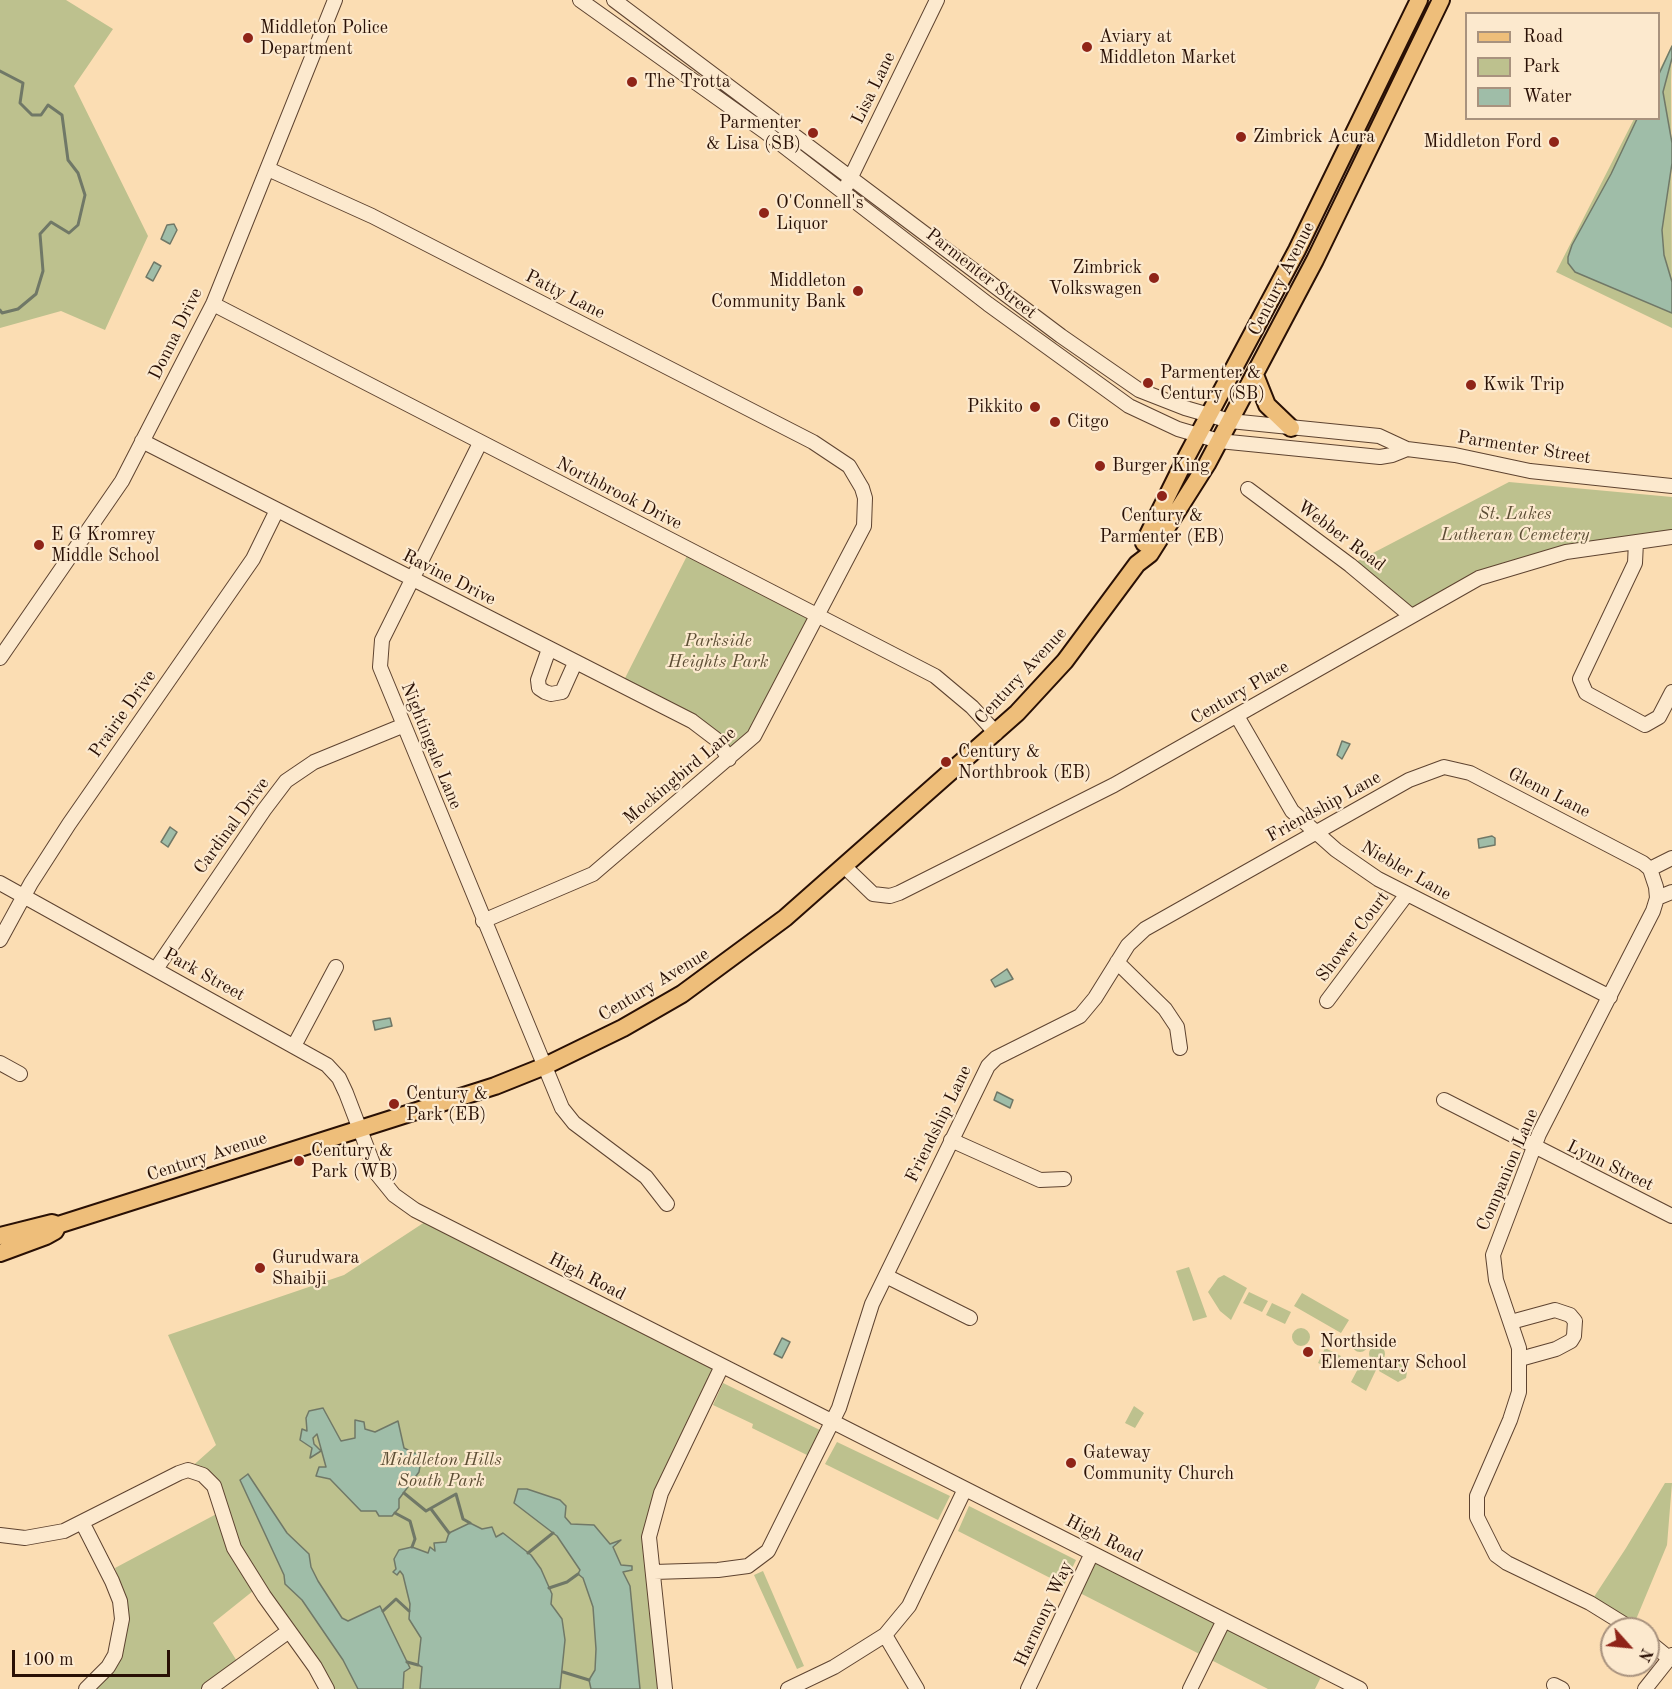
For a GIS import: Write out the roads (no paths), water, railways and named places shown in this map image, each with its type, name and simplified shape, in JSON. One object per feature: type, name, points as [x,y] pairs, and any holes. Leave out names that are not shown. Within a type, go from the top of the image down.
[{"type":"main road","name":"Century Avenue","points":[[1137,564],[1141,548],[1197,437],[1298,250],[1419,0]]},
{"type":"main road","name":"Century Avenue","points":[[0,1236],[52,1223],[58,1225],[495,1086],[544,1066],[623,1028],[682,994],[756,941],[844,866],[996,733],[1065,661],[1137,564],[1150,554],[1219,441],[1316,260],[1441,0]]},
{"type":"main road","points":[[1255,375],[1267,405],[1291,428]]},
{"type":"main road","name":"Century Avenue","points":[[0,1253],[46,1236],[55,1231],[58,1225]]},
{"type":"street","name":"Donna Drive","points":[[0,658],[122,481],[213,304],[335,0]]},
{"type":"street","name":"Parmenter Street","points":[[580,0],[764,131],[1113,397],[1197,437],[1219,441],[1380,457],[1392,455],[1407,448]]},
{"type":"street","name":"Parmenter Street","points":[[614,0],[1111,373],[1139,390],[1208,416],[1230,421],[1379,436],[1407,448],[1455,455],[1530,471],[1672,486]]},
{"type":"street","name":"Lisa Lane","points":[[842,191],[851,177],[937,0]]},
{"type":"street","name":"Patty Lane","points":[[268,169],[372,216],[813,442],[841,460]]},
{"type":"street","name":"Northbrook Drive","points":[[213,304],[935,676],[972,706],[996,733]]},
{"type":"street","name":"Ravine Drive","points":[[142,441],[692,722],[717,740],[729,759]]},
{"type":"street","name":"Nightingale Lane","points":[[480,443],[382,640],[380,668],[402,726],[562,1108],[574,1123],[646,1177],[667,1204]]},
{"type":"street","name":"Mockingbird Lane","points":[[483,921],[593,874],[754,736],[864,526],[865,498],[860,480],[841,460]]},
{"type":"street","name":"Webber Road","points":[[1248,489],[1350,565],[1410,615]]},
{"type":"street","name":"Prairie Drive","points":[[0,940],[24,896],[69,824],[253,559],[278,510]]},
{"type":"street","name":"Century Place","points":[[844,866],[873,894],[890,896],[898,893],[1114,785],[1410,615],[1489,575],[1566,552],[1672,537]]},
{"type":"street","points":[[1636,542],[1635,563],[1580,679],[1586,693],[1645,725],[1659,717],[1672,692]]},
{"type":"street","points":[[549,650],[537,680],[539,688],[545,692],[550,694],[562,692],[575,663]]},
{"type":"street","name":"Niebler Lane","points":[[1237,716],[1286,803],[1316,834],[1378,879],[1610,997]]},
{"type":"street","name":"Cardinal Drive","points":[[156,969],[286,781],[314,762],[402,726]]},
{"type":"street","name":"Glenn Lane","points":[[1403,783],[1444,768],[1460,769],[1573,825],[1650,869]]},
{"type":"street","name":"Friendship Lane","points":[[833,1422],[872,1304],[988,1066],[996,1058],[1080,1016],[1095,998],[1128,945],[1145,929],[1403,783]]},
{"type":"street","points":[[1672,858],[1650,869],[1657,898],[1672,892]]},
{"type":"street","name":"Park Street","points":[[0,883],[327,1065],[339,1078],[360,1128]]},
{"type":"street","name":"Shower Court","points":[[1327,1001],[1407,894]]},
{"type":"street","name":"Companion Lane","points":[[1613,1617],[1590,1603],[1507,1563],[1496,1555],[1477,1517],[1477,1496],[1510,1420],[1519,1392],[1520,1359],[1511,1322],[1496,1280],[1493,1255],[1533,1148],[1610,997],[1657,898]]},
{"type":"street","points":[[1117,962],[1165,1009],[1178,1027],[1180,1048]]},
{"type":"street","points":[[294,1046],[336,967]]},
{"type":"street","points":[[0,1063],[20,1074]]},
{"type":"street","name":"Lynn Street","points":[[1444,1100],[1533,1148],[1672,1216]]},
{"type":"street","name":"High Road","points":[[360,1128],[377,1174],[386,1187],[415,1210],[1360,1689]]},
{"type":"street","points":[[951,1140],[1040,1180],[1064,1179]]},
{"type":"street","points":[[886,1276],[970,1318]]},
{"type":"street","points":[[1511,1322],[1555,1310],[1570,1315],[1575,1321],[1574,1336],[1570,1341],[1556,1349],[1520,1359]]},
{"type":"street","points":[[665,1689],[649,1537],[661,1494],[722,1366]]},
{"type":"street","points":[[654,1572],[718,1570],[748,1566],[757,1561],[768,1551],[833,1422]]},
{"type":"street","points":[[0,1536],[25,1538],[64,1531],[179,1473],[188,1470],[203,1475],[214,1486],[234,1548],[264,1596],[315,1667],[327,1689]]},
{"type":"street","points":[[788,1689],[834,1667],[885,1635],[909,1606],[965,1489]]},
{"type":"street","points":[[82,1522],[112,1581],[120,1601],[122,1619],[115,1655],[108,1667],[86,1689]]},
{"type":"street","name":"Harmony Way","points":[[1028,1689],[1092,1554]]},
{"type":"street","points":[[1190,1689],[1224,1620]]},
{"type":"street","points":[[209,1689],[289,1631]]},
{"type":"street","points":[[885,1635],[917,1689]]},
{"type":"street","points":[[1646,1689],[1670,1657]]},
{"type":"water","points":[[1672,46],[1672,58],[1663,92],[1672,143],[1672,163],[1662,230],[1664,255],[1672,282],[1672,313],[1575,272],[1568,263],[1572,245],[1611,174],[1637,120],[1660,120],[1660,72]]},
{"type":"water","points":[[174,224],[177,230],[170,244],[161,239],[167,225]]},
{"type":"water","points":[[154,262],[161,266],[153,281],[146,277]]},
{"type":"water","points":[[1342,741],[1350,744],[1342,759],[1337,755]]},
{"type":"water","points":[[170,827],[177,832],[168,847],[161,842]]},
{"type":"water","points":[[1492,836],[1495,838],[1495,845],[1479,848],[1478,839]]},
{"type":"water","points":[[1007,969],[1013,979],[995,987],[991,980]]},
{"type":"water","points":[[390,1018],[392,1026],[375,1030],[373,1021]]},
{"type":"water","points":[[997,1092],[1013,1100],[1010,1108],[994,1100]]},
{"type":"water","points":[[782,1338],[790,1342],[782,1358],[774,1354]]},
{"type":"water","points":[[323,1408],[341,1441],[355,1438],[355,1420],[364,1422],[365,1429],[375,1432],[398,1421],[404,1448],[414,1453],[422,1453],[419,1472],[399,1499],[399,1508],[392,1516],[379,1516],[376,1511],[361,1511],[330,1479],[316,1476],[319,1467],[326,1467],[317,1434],[313,1438],[314,1444],[321,1451],[310,1458],[312,1448],[300,1440],[302,1429],[307,1431],[306,1418],[309,1411]]},
{"type":"water","points":[[248,1474],[287,1533],[309,1554],[311,1567],[318,1581],[342,1618],[348,1621],[380,1606],[410,1668],[404,1672],[403,1689],[358,1689],[343,1660],[302,1600],[285,1584],[284,1575],[240,1480]]},
{"type":"water","points":[[518,1489],[527,1489],[560,1500],[566,1506],[565,1517],[571,1524],[594,1525],[610,1544],[621,1540],[613,1547],[621,1565],[632,1566],[632,1570],[623,1572],[630,1586],[640,1689],[591,1689],[589,1680],[595,1670],[596,1649],[593,1607],[583,1578],[578,1574],[580,1570],[557,1536],[514,1503]]},
{"type":"water","points":[[470,1523],[482,1529],[492,1527],[496,1537],[503,1533],[531,1555],[541,1569],[552,1594],[551,1604],[562,1619],[565,1640],[560,1689],[420,1689],[422,1667],[418,1665],[421,1638],[409,1619],[410,1604],[403,1575],[400,1571],[397,1575],[393,1572],[396,1569],[394,1559],[399,1550],[412,1547],[428,1553],[430,1547],[435,1551],[434,1543],[446,1542],[449,1533]]},
{"type":"waterway","points":[[0,71],[23,83],[20,103],[32,115],[41,115],[48,105],[62,115],[68,160],[78,173],[85,195],[78,225],[69,233],[51,222],[40,234],[43,271],[36,294],[18,309],[2,313],[0,310]]},
{"type":"waterway","points":[[404,1493],[426,1511],[456,1494],[463,1519],[470,1523]]},
{"type":"waterway","points":[[431,1509],[449,1533]]},
{"type":"waterway","points":[[395,1513],[410,1521],[415,1539],[412,1547]]},
{"type":"waterway","points":[[528,1553],[553,1533]]},
{"type":"waterway","points":[[549,1588],[567,1582],[578,1574]]},
{"type":"waterway","points":[[383,1611],[396,1599],[409,1611]]},
{"type":"waterway","points":[[407,1662],[418,1665]]},
{"type":"waterway","points":[[563,1672],[589,1680]]},
{"type":"place","name":"Middleton Police Department","points":[[248,38]]},
{"type":"place","name":"Aviary at Middleton Market","points":[[1087,47]]},
{"type":"place","name":"The Trotta","points":[[632,82]]},
{"type":"place","name":"Parmenter & Lisa (SB)","points":[[813,133]]},
{"type":"place","name":"Zimbrick Acura","points":[[1241,137]]},
{"type":"place","name":"Middleton Ford","points":[[1554,142]]},
{"type":"place","name":"O'Connell's Liquor","points":[[764,213]]},
{"type":"place","name":"Zimbrick Volkswagen","points":[[1154,278]]},
{"type":"place","name":"Middleton Community Bank","points":[[858,291]]},
{"type":"place","name":"Parmenter & Century (SB)","points":[[1148,383]]},
{"type":"place","name":"Kwik Trip","points":[[1471,385]]},
{"type":"place","name":"Pikkito","points":[[1035,407]]},
{"type":"place","name":"Citgo","points":[[1055,422]]},
{"type":"place","name":"Burger King","points":[[1100,466]]},
{"type":"place","name":"Century & Parmenter (EB)","points":[[1162,496]]},
{"type":"place","name":"E G Kromrey Middle School","points":[[39,545]]},
{"type":"place","name":"Century & Northbrook (EB)","points":[[946,762]]},
{"type":"place","name":"Century & Park (EB)","points":[[394,1104]]},
{"type":"place","name":"Century & Park (WB)","points":[[299,1161]]},
{"type":"place","name":"Gurudwara Shaibji","points":[[260,1268]]},
{"type":"place","name":"Northside Elementary School","points":[[1308,1352]]},
{"type":"place","name":"Gateway Community Church","points":[[1071,1463]]},
{"type":"park label","name":"St. Lukes Lutheran Cemetery","points":[[1515,524]]},
{"type":"park label","name":"Parkside Heights Park","points":[[718,651]]},
{"type":"park label","name":"Middleton Hills South Park","points":[[441,1470]]}]
